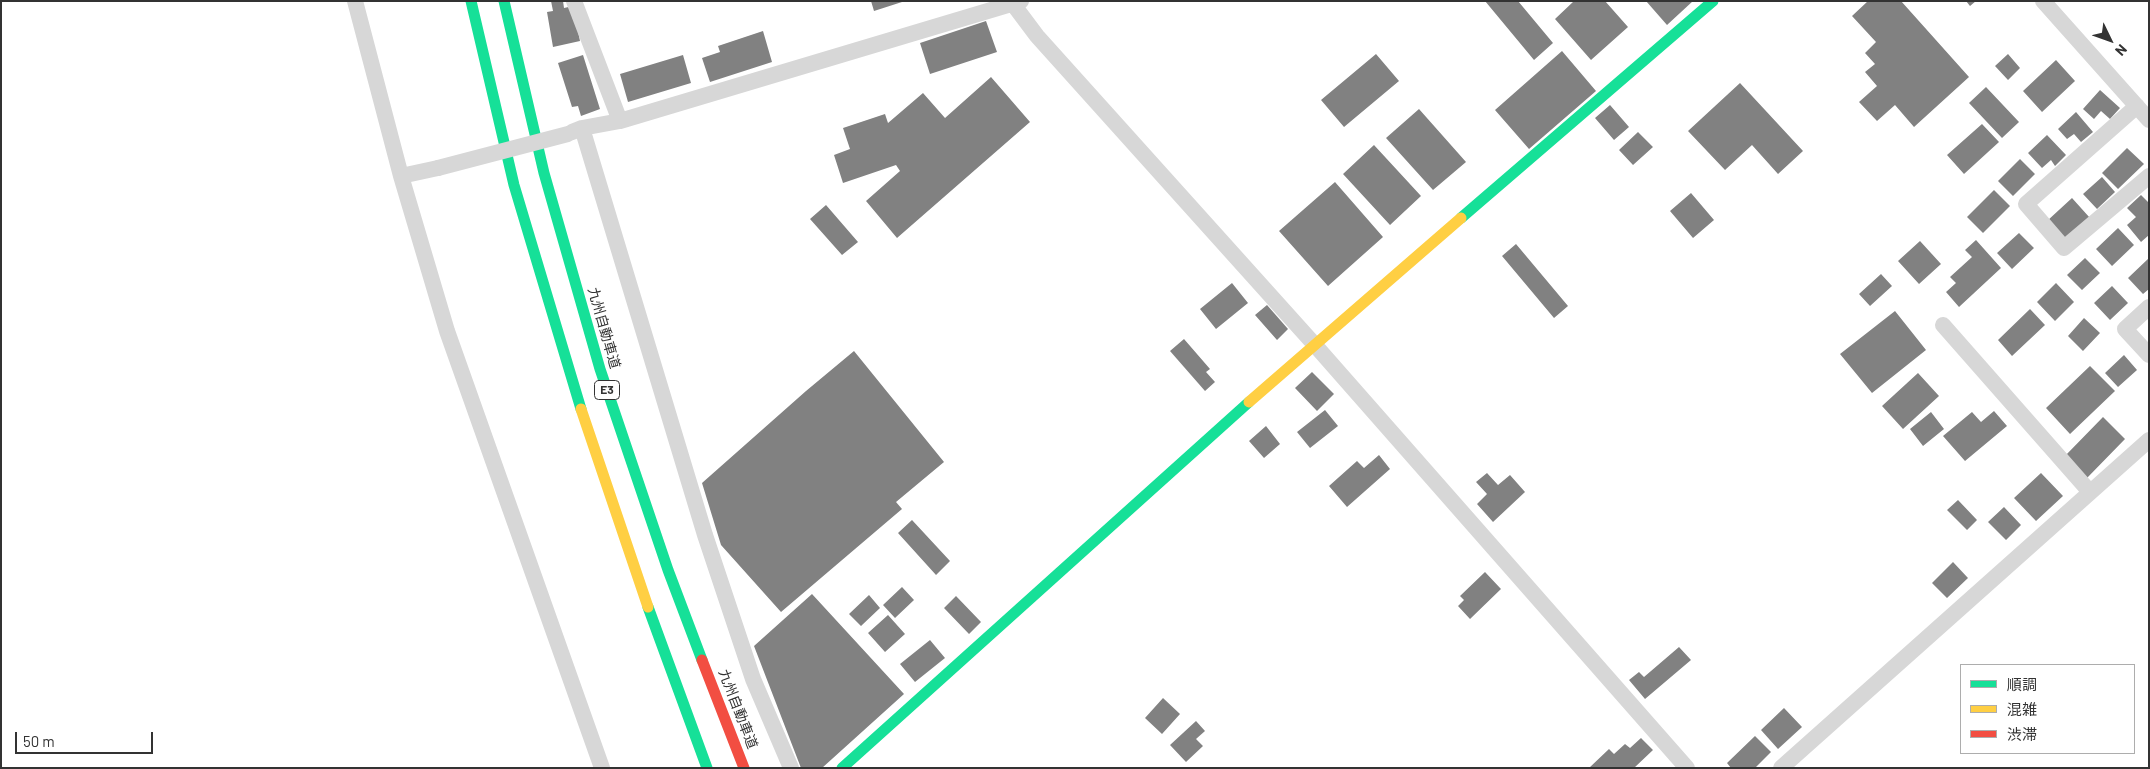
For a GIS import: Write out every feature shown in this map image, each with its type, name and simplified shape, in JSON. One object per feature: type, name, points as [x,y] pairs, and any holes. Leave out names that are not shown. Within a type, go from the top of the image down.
[{"type":"main road","name":"E3","points":[[471,1],[514,185],[571,381],[648,606],[707,768]]},
{"type":"main road","name":"九州自動車道","points":[[504,1],[544,173],[600,369],[668,570],[744,768]]},
{"type":"main road","points":[[842,768],[1314,344],[1713,1]]},
{"type":"street","points":[[354,1],[401,176],[447,331],[602,768]]},
{"type":"street","points":[[574,1],[620,121]]},
{"type":"street","points":[[2043,1],[2149,120]]},
{"type":"street","points":[[401,176],[620,121],[1017,3],[1037,36],[1314,344],[1687,768]]},
{"type":"street","points":[[2136,106],[2026,204],[2064,248],[2149,176]]},
{"type":"street","points":[[575,131],[753,679],[791,768]]},
{"type":"street","points":[[2149,308],[2125,329],[2149,355]]},
{"type":"street","points":[[1943,325],[2090,492]]},
{"type":"street","points":[[1781,768],[2149,440]]},
{"type":"building","points":[[551,1],[563,1],[564,8],[573,6],[580,41],[553,47],[547,12],[553,11]]},
{"type":"building","points":[[871,1],[902,1],[902,2],[874,11]]},
{"type":"building","points":[[1485,1],[1518,1],[1553,43],[1534,60]]},
{"type":"building","points":[[1574,1],[1605,1],[1628,27],[1591,60],[1555,19]]},
{"type":"building","points":[[1646,1],[1693,1],[1667,25]]},
{"type":"building","points":[[1868,1],[1901,1],[1969,77],[1914,127],[1895,105],[1877,121],[1859,102],[1877,86],[1865,72],[1875,64],[1865,53],[1876,42],[1852,16]]},
{"type":"building","points":[[1966,1],[1976,1],[1970,6]]},
{"type":"building","points":[[986,21],[997,52],[930,74],[920,43]]},
{"type":"building","points":[[763,31],[772,62],[710,82],[702,58],[720,52],[718,46]]},
{"type":"building","points":[[1562,51],[1596,91],[1529,149],[1495,110]]},
{"type":"building","points":[[1376,54],[1399,81],[1344,127],[1321,100]]},
{"type":"building","points":[[2008,54],[2020,68],[2008,80],[1995,66]]},
{"type":"building","points":[[583,55],[600,109],[581,116],[578,106],[572,107],[558,63]]},
{"type":"building","points":[[683,55],[691,83],[628,102],[620,74]]},
{"type":"building","points":[[2056,60],[2075,81],[2042,112],[2023,91]]},
{"type":"building","points":[[991,77],[1030,122],[897,238],[866,201],[900,171],[896,165],[843,183],[834,155],[850,149],[843,128],[885,114],[888,123],[923,93],[945,118]]},
{"type":"building","points":[[1740,83],[1803,151],[1778,174],[1752,145],[1725,170],[1688,131]]},
{"type":"building","points":[[1986,87],[2019,122],[2002,138],[1969,103]]},
{"type":"building","points":[[2100,90],[2120,108],[2110,119],[2101,111],[2094,119],[2083,109]]},
{"type":"building","points":[[1610,105],[1629,127],[1614,140],[1595,118]]},
{"type":"building","points":[[1419,109],[1466,162],[1433,190],[1386,138]]},
{"type":"building","points":[[2076,112],[2093,132],[2081,142],[2074,134],[2067,139],[2058,129]]},
{"type":"building","points":[[1982,124],[1999,142],[1964,174],[1947,155]]},
{"type":"building","points":[[1638,132],[1653,147],[1633,165],[1619,150]]},
{"type":"building","points":[[2047,135],[2066,155],[2055,166],[2051,160],[2042,168],[2028,153]]},
{"type":"building","points":[[1374,145],[1421,196],[1390,225],[1343,174]]},
{"type":"building","points":[[2127,148],[2144,164],[2118,189],[2102,173]]},
{"type":"building","points":[[2020,159],[2035,174],[2013,196],[1998,181]]},
{"type":"building","points":[[2102,177],[2115,192],[2097,209],[2083,194]]},
{"type":"building","points":[[1335,182],[1383,237],[1328,286],[1279,231]]},
{"type":"building","points":[[1994,190],[2010,206],[1983,233],[1967,217]]},
{"type":"building","points":[[1691,193],[1714,220],[1693,238],[1670,211]]},
{"type":"building","points":[[2141,195],[2149,203],[2149,235],[2141,242],[2127,225],[2136,217],[2127,208]]},
{"type":"building","points":[[2072,198],[2090,218],[2066,241],[2047,221]]},
{"type":"building","points":[[826,205],[858,242],[842,255],[810,219]]},
{"type":"building","points":[[2118,228],[2134,245],[2112,266],[2096,249]]},
{"type":"building","points":[[2019,233],[2034,248],[2012,269],[1997,253]]},
{"type":"building","points":[[1976,240],[2001,268],[1959,307],[1946,292],[1956,283],[1950,277],[1972,257],[1965,250]]},
{"type":"building","points":[[1920,241],[1941,264],[1919,284],[1898,261]]},
{"type":"building","points":[[1516,244],[1568,306],[1554,318],[1502,256]]},
{"type":"building","points":[[2085,258],[2100,273],[2082,290],[2067,275]]},
{"type":"building","points":[[2149,258],[2149,289],[2143,294],[2128,278]]},
{"type":"building","points":[[1881,274],[1892,286],[1870,306],[1859,294]]},
{"type":"building","points":[[1232,283],[1248,303],[1216,329],[1200,309]]},
{"type":"building","points":[[2056,283],[2074,302],[2055,321],[2037,302]]},
{"type":"building","points":[[2112,286],[2128,303],[2110,320],[2094,303]]},
{"type":"building","points":[[1267,305],[1288,329],[1277,340],[1255,315]]},
{"type":"building","points":[[2030,309],[2045,325],[2012,356],[1998,340]]},
{"type":"building","points":[[1895,311],[1926,350],[1872,393],[1840,354]]},
{"type":"building","points":[[2084,318],[2100,333],[2083,351],[2068,336]]},
{"type":"building","points":[[1184,339],[1210,369],[1206,372],[1215,382],[1205,391],[1170,351]]},
{"type":"building","points":[[854,351],[944,462],[896,502],[902,509],[781,612],[721,545],[702,483]]},
{"type":"building","points":[[2124,355],[2137,370],[2118,387],[2105,373]]},
{"type":"building","points":[[2090,366],[2115,391],[2070,434],[2046,408]]},
{"type":"building","points":[[1312,372],[1334,394],[1317,411],[1295,388]]},
{"type":"building","points":[[1918,373],[1939,396],[1903,429],[1882,406]]},
{"type":"building","points":[[1325,410],[1338,426],[1310,448],[1297,432]]},
{"type":"building","points":[[1994,411],[2007,426],[1965,461],[1943,436],[1972,412],[1981,422]]},
{"type":"building","points":[[1931,412],[1944,429],[1923,446],[1910,429]]},
{"type":"building","points":[[2103,417],[2125,439],[2087,478],[2065,456]]},
{"type":"building","points":[[1266,426],[1280,444],[1264,458],[1249,441]]},
{"type":"building","points":[[1379,455],[1390,469],[1347,507],[1329,486],[1357,461],[1364,468]]},
{"type":"building","points":[[1487,473],[1498,485],[1510,475],[1525,492],[1493,522],[1477,504],[1487,494],[1476,482]]},
{"type":"building","points":[[2041,473],[2063,496],[2036,521],[2014,498]]},
{"type":"building","points":[[1958,500],[1977,520],[1967,530],[1947,510]]},
{"type":"building","points":[[2004,507],[2021,525],[2006,540],[1988,522]]},
{"type":"building","points":[[912,520],[950,561],[936,575],[898,533]]},
{"type":"building","points":[[1953,562],[1968,578],[1947,598],[1932,583]]},
{"type":"building","points":[[1485,572],[1501,589],[1470,619],[1458,606],[1464,600],[1460,596]]},
{"type":"building","points":[[902,587],[914,600],[895,618],[883,605]]},
{"type":"building","points":[[812,594],[904,694],[822,768],[801,768],[754,646]]},
{"type":"building","points":[[869,595],[880,608],[861,626],[849,614]]},
{"type":"building","points":[[956,596],[981,622],[969,634],[944,608]]},
{"type":"building","points":[[888,615],[905,634],[885,652],[868,633]]},
{"type":"building","points":[[930,640],[945,658],[915,682],[900,664]]},
{"type":"building","points":[[1679,647],[1691,660],[1645,699],[1629,680],[1639,672],[1644,677]]},
{"type":"building","points":[[1163,698],[1180,714],[1162,734],[1145,718]]},
{"type":"building","points":[[1784,708],[1802,727],[1778,749],[1761,730]]},
{"type":"building","points":[[1196,721],[1205,731],[1196,739],[1203,746],[1186,762],[1170,745]]},
{"type":"building","points":[[1755,736],[1771,752],[1755,768],[1731,768],[1727,763]]},
{"type":"building","points":[[1641,738],[1653,750],[1634,768],[1589,768],[1609,749],[1614,754],[1625,744],[1630,748]]},
{"type":"traffic: fast","points":[[471,1],[514,185],[581,409]]},
{"type":"traffic: fast","points":[[504,1],[544,173],[600,369],[668,570],[702,660]]},
{"type":"traffic: fast","points":[[1461,218],[1713,1]]},
{"type":"traffic: fast","points":[[842,768],[1249,402]]},
{"type":"traffic: fast","points":[[648,607],[707,768]]},
{"type":"traffic: slow","points":[[1249,402],[1461,218]]},
{"type":"traffic: slow","points":[[581,409],[648,607]]},
{"type":"traffic: jam","points":[[702,660],[744,768]]}]
